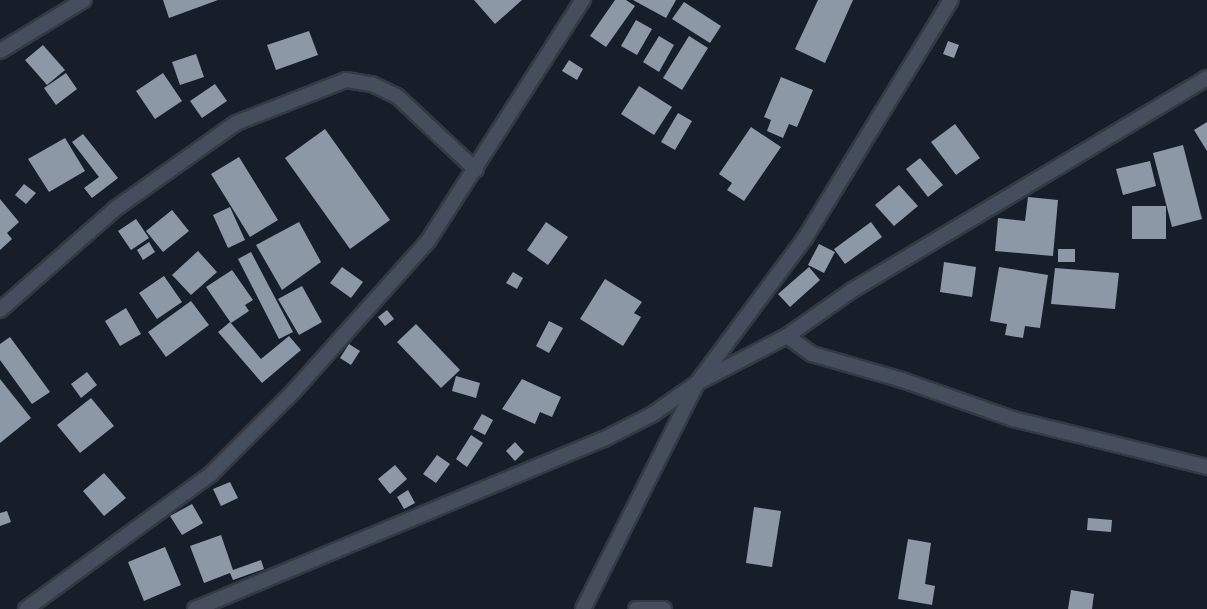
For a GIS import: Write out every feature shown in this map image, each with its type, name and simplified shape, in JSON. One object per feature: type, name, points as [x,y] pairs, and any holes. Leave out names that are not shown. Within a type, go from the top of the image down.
[{"type":"street","points":[[0,51],[84,0]]},
{"type":"street","points":[[26,609],[211,474],[293,392],[428,241],[476,170],[542,58],[583,0]]},
{"type":"street","points":[[583,609],[698,383],[805,238],[951,0]]},
{"type":"street","points":[[195,609],[604,439],[653,414],[698,383],[787,336],[851,291],[1207,78]]},
{"type":"street","points":[[0,310],[115,209],[236,123],[346,80],[372,84],[397,96],[476,170]]},
{"type":"street","points":[[787,336],[812,354],[902,380],[1013,419],[1207,467]]},
{"type":"street","points":[[636,609],[664,609]]},
{"type":"building","points":[[163,0],[218,0],[169,18]]},
{"type":"building","points":[[474,0],[522,0],[495,24]]},
{"type":"building","points":[[615,0],[626,0],[635,6],[606,47],[590,36]]},
{"type":"building","points":[[633,0],[676,0],[666,18]]},
{"type":"building","points":[[818,0],[853,0],[825,63],[795,49]]},
{"type":"building","points":[[684,2],[721,26],[710,43],[672,19]]},
{"type":"building","points":[[636,20],[652,29],[637,55],[621,46]]},
{"type":"building","points":[[309,31],[318,55],[276,70],[267,45]]},
{"type":"building","points":[[659,36],[674,45],[659,72],[643,62]]},
{"type":"building","points":[[689,36],[708,48],[682,90],[663,78]]},
{"type":"building","points":[[948,41],[959,45],[954,58],[943,54]]},
{"type":"building","points":[[43,45],[65,70],[47,85],[25,60]]},
{"type":"building","points":[[196,54],[204,77],[180,85],[172,62]]},
{"type":"building","points":[[569,60],[583,69],[577,80],[562,71]]},
{"type":"building","points":[[66,73],[77,89],[56,105],[44,88]]},
{"type":"building","points":[[163,73],[182,101],[155,119],[136,91]]},
{"type":"building","points":[[781,77],[813,90],[797,127],[789,124],[783,138],[767,131],[771,120],[764,117]]},
{"type":"building","points":[[215,84],[227,101],[202,118],[190,101]]},
{"type":"building","points":[[639,86],[672,107],[654,135],[621,114]]},
{"type":"building","points":[[678,113],[692,121],[675,150],[661,142]]},
{"type":"building","points":[[1207,122],[1207,151],[1194,130]]},
{"type":"building","points":[[955,124],[980,158],[956,175],[931,142]]},
{"type":"building","points":[[751,127],[781,147],[744,201],[727,190],[732,183],[719,174]]},
{"type":"building","points":[[325,129],[390,220],[350,249],[285,158]]},
{"type":"building","points":[[83,134],[118,178],[92,198],[84,188],[99,177],[72,142]]},
{"type":"building","points":[[65,138],[85,171],[49,192],[28,159]]},
{"type":"building","points":[[1183,145],[1202,219],[1172,227],[1153,153]]},
{"type":"building","points":[[239,157],[278,220],[250,237],[211,174]]},
{"type":"building","points":[[920,158],[943,185],[928,197],[906,169]]},
{"type":"building","points":[[1150,161],[1156,186],[1123,195],[1116,169]]},
{"type":"building","points":[[24,184],[36,193],[26,204],[15,195]]},
{"type":"building","points":[[899,185],[918,206],[894,226],[875,205]]},
{"type":"building","points":[[1028,197],[1058,200],[1053,256],[995,251],[998,218],[1025,221]]},
{"type":"building","points":[[0,199],[19,222],[7,233],[12,239],[0,250]]},
{"type":"building","points":[[1132,206],[1166,206],[1166,239],[1132,239]]},
{"type":"building","points":[[230,207],[245,240],[228,248],[213,215]]},
{"type":"building","points":[[172,210],[189,231],[163,252],[146,231]]},
{"type":"building","points":[[136,219],[149,238],[131,250],[118,231]]},
{"type":"building","points":[[299,222],[321,262],[282,290],[256,245]]},
{"type":"building","points":[[546,222],[568,237],[548,265],[527,250]]},
{"type":"building","points":[[871,222],[882,237],[845,264],[834,249]]},
{"type":"building","points":[[149,242],[155,252],[143,260],[137,250]]},
{"type":"building","points":[[819,244],[835,252],[824,273],[808,265]]},
{"type":"building","points":[[1058,249],[1075,249],[1075,262],[1058,262]]},
{"type":"building","points":[[198,251],[217,272],[191,295],[172,275]]},
{"type":"building","points":[[251,252],[293,332],[279,339],[238,259]]},
{"type":"building","points":[[944,262],[976,267],[972,297],[940,292]]},
{"type":"building","points":[[342,267],[363,282],[351,298],[330,283]]},
{"type":"building","points":[[809,267],[820,280],[790,307],[778,294]]},
{"type":"building","points":[[999,267],[1048,275],[1040,328],[1025,326],[1023,338],[1005,335],[1007,324],[990,321]]},
{"type":"building","points":[[1055,268],[1119,273],[1115,309],[1051,304]]},
{"type":"building","points":[[232,270],[253,300],[245,305],[249,311],[231,323],[206,287]]},
{"type":"building","points":[[513,272],[523,278],[517,289],[506,283]]},
{"type":"building","points":[[164,276],[182,302],[157,319],[139,293]]},
{"type":"building","points":[[605,279],[642,302],[634,313],[641,317],[623,346],[580,319]]},
{"type":"building","points":[[302,286],[322,322],[299,335],[278,299]]},
{"type":"building","points":[[191,301],[209,325],[166,357],[148,332]]},
{"type":"building","points":[[126,308],[141,334],[120,346],[105,321]]},
{"type":"building","points":[[387,310],[394,319],[385,326],[378,317]]},
{"type":"building","points":[[549,321],[563,328],[549,353],[536,346]]},
{"type":"building","points":[[230,322],[261,359],[289,336],[301,350],[262,383],[218,332]]},
{"type":"building","points":[[416,324],[460,370],[441,388],[397,342]]},
{"type":"building","points":[[10,337],[50,392],[32,404],[0,360],[0,344]]},
{"type":"building","points":[[349,344],[360,351],[351,365],[340,358]]},
{"type":"building","points":[[87,372],[97,385],[81,398],[71,384]]},
{"type":"building","points":[[456,376],[480,383],[476,398],[452,391]]},
{"type":"building","points":[[0,379],[31,418],[0,443]]},
{"type":"building","points":[[522,379],[561,397],[552,417],[540,412],[535,424],[502,409]]},
{"type":"building","points":[[91,398],[114,426],[80,453],[57,425]]},
{"type":"building","points":[[482,414],[493,420],[485,435],[473,429]]},
{"type":"building","points":[[471,435],[483,443],[467,467],[456,459]]},
{"type":"building","points":[[515,442],[524,452],[515,461],[506,451]]},
{"type":"building","points":[[437,455],[450,464],[436,483],[423,474]]},
{"type":"building","points":[[395,465],[407,479],[390,494],[378,479]]},
{"type":"building","points":[[104,473],[126,498],[104,516],[83,491]]},
{"type":"building","points":[[230,482],[238,498],[221,506],[213,489]]},
{"type":"building","points":[[408,490],[415,503],[404,509],[397,497]]},
{"type":"building","points":[[192,504],[203,523],[182,535],[170,516]]},
{"type":"building","points":[[754,507],[781,511],[772,567],[746,563]]},
{"type":"building","points":[[7,511],[11,522],[0,526],[0,513]]},
{"type":"building","points":[[1088,518],[1112,520],[1111,532],[1087,530]]},
{"type":"building","points":[[221,535],[233,570],[261,560],[264,569],[233,580],[230,573],[204,583],[190,546]]},
{"type":"building","points":[[908,539],[931,543],[925,584],[935,586],[932,605],[898,599]]},
{"type":"building","points":[[165,547],[181,585],[144,601],[128,562]]},
{"type":"building","points":[[1071,590],[1094,594],[1092,609],[1068,609]]}]
